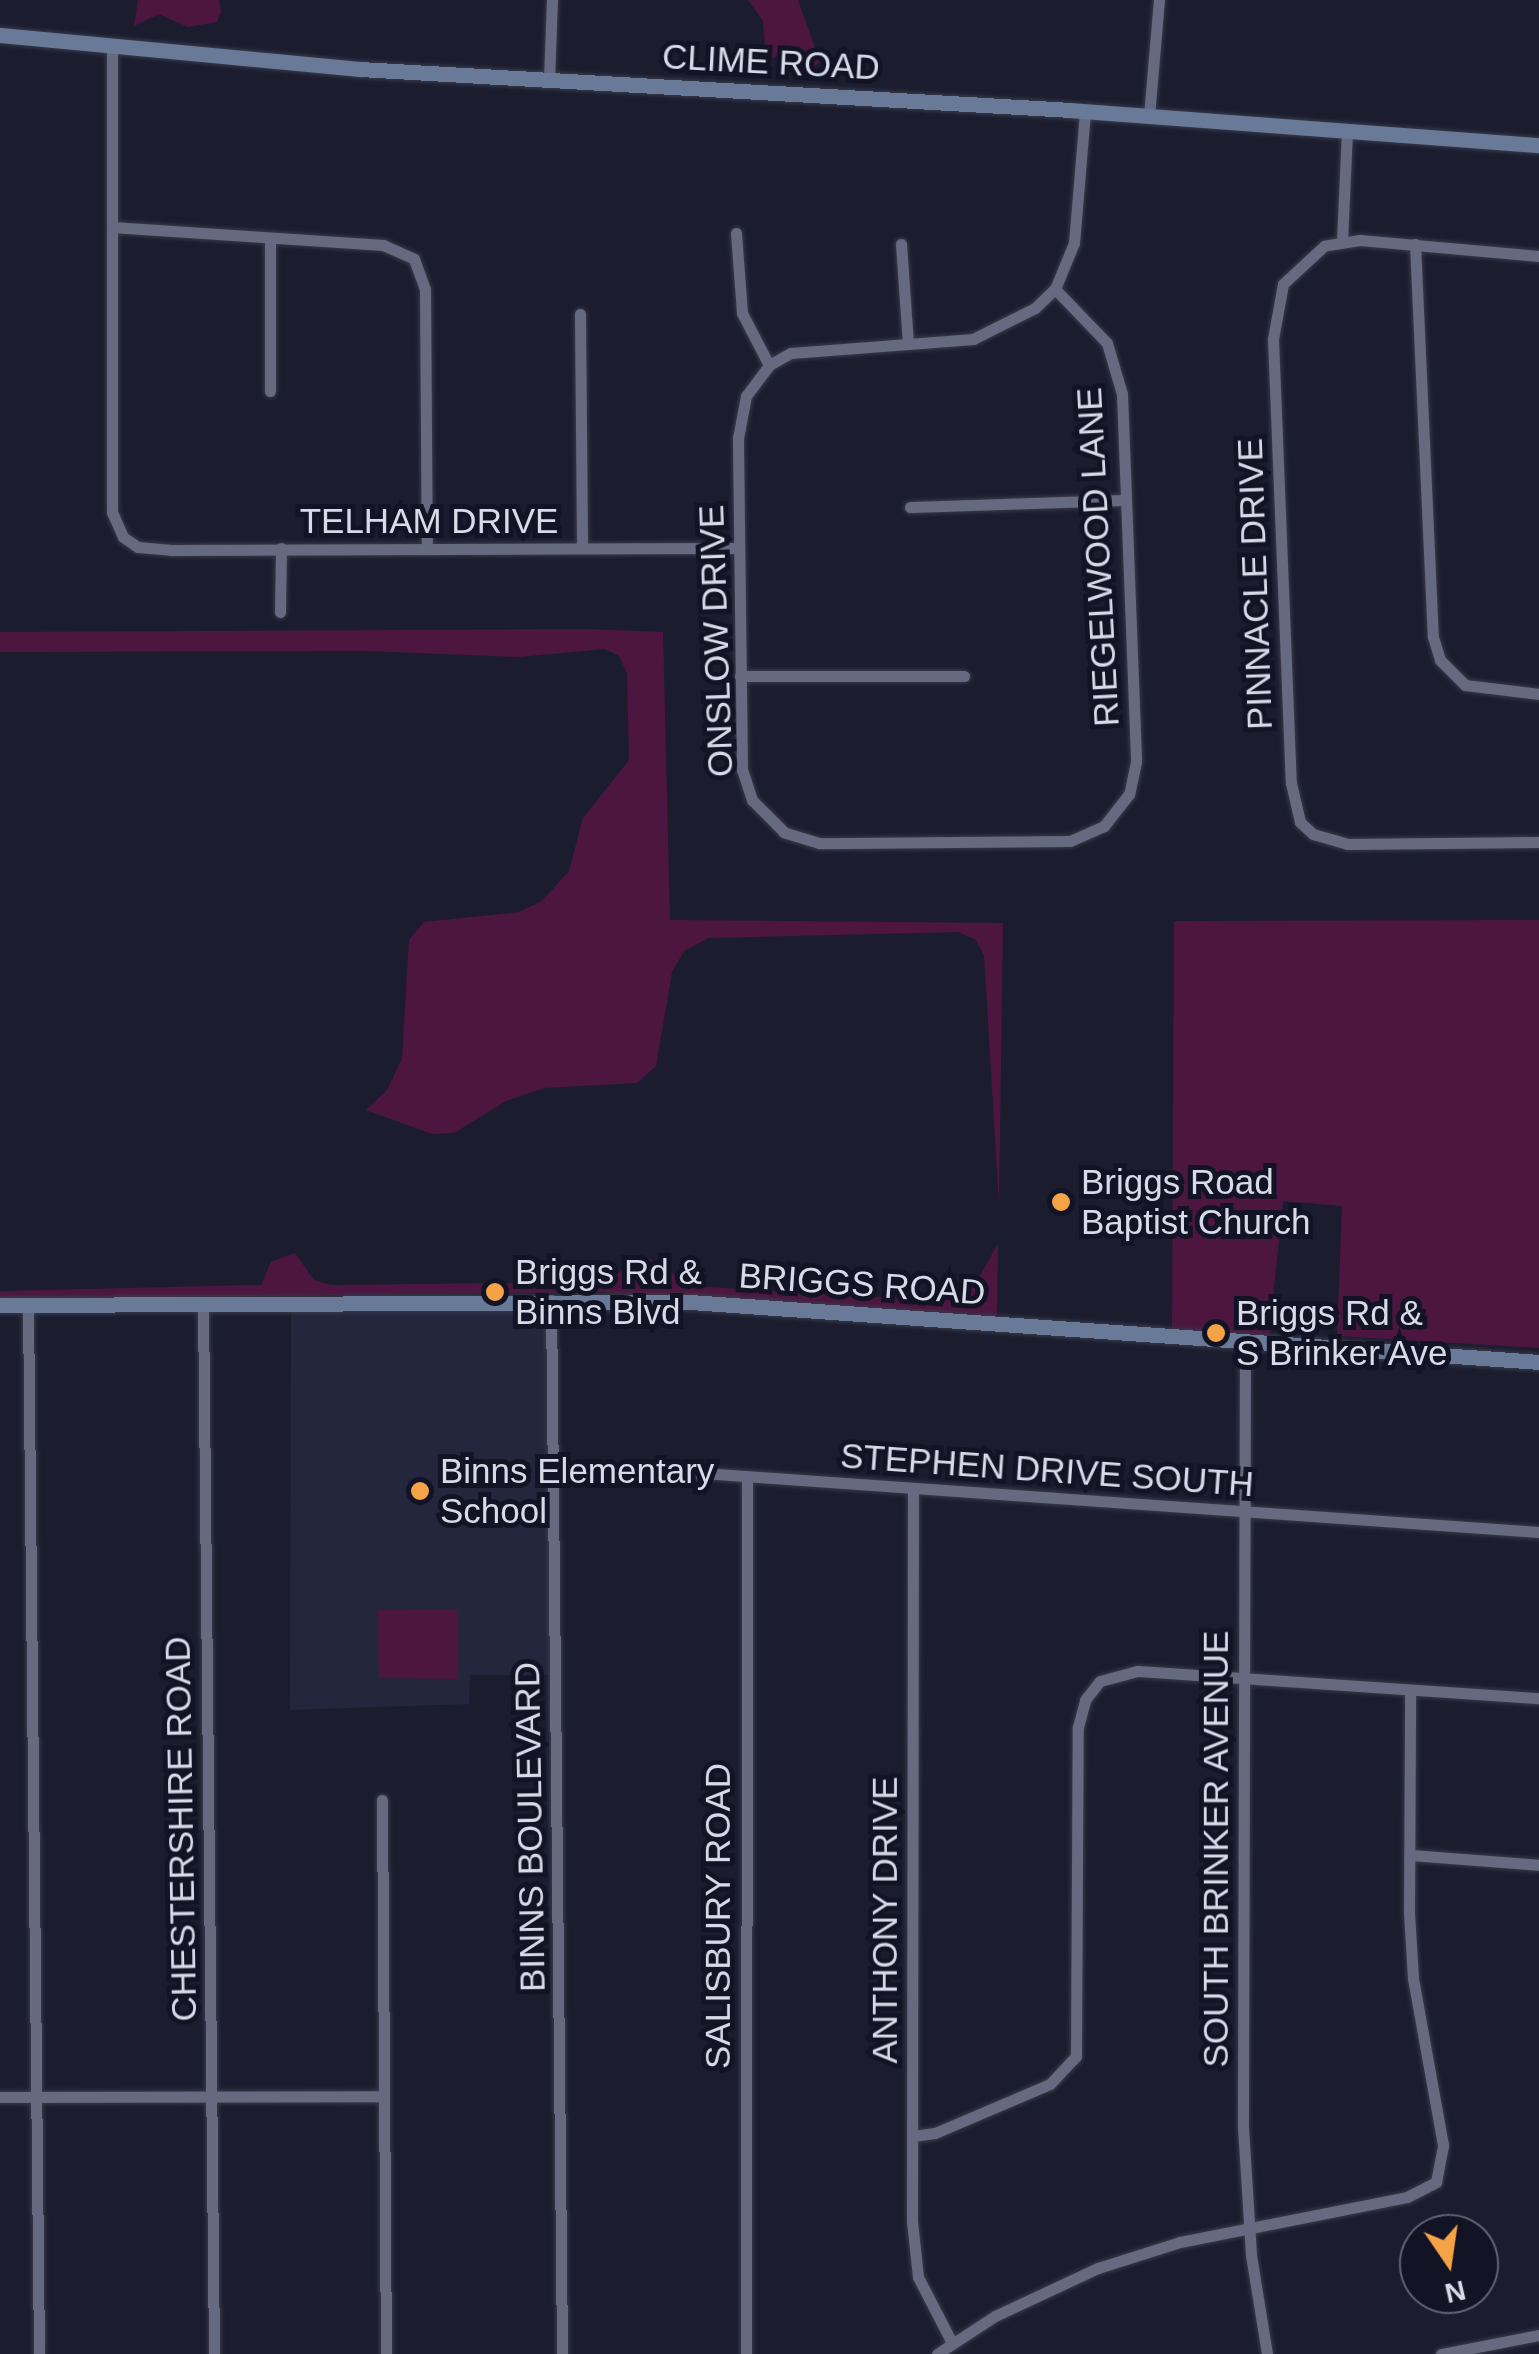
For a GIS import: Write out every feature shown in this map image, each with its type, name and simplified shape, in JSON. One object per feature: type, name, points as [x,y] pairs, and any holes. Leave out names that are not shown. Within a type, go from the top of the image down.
[{"type":"main road","name":"CLIME ROAD","points":[[0,34],[550,80],[1085,111],[1539,145]]},
{"type":"main road","name":"BRIGGS ROAD","points":[[0,1305],[690,1302],[1539,1362]]},
{"type":"street","points":[[550,80],[552,0]]},
{"type":"street","points":[[1150,116],[1159,0]]},
{"type":"street","points":[[112,46],[112,227],[383,246],[414,259],[425,289],[428,547]]},
{"type":"street","points":[[736,234],[742,313],[769,365],[802,351],[990,334],[1056,289],[1080,218],[1085,111]]},
{"type":"street","points":[[1347,131],[1342,241],[1539,256]]},
{"type":"street","name":"TELHAM DRIVE","points":[[112,227],[112,512],[123,537],[156,549],[740,548]]},
{"type":"street","points":[[270,238],[270,391]]},
{"type":"street","name":"PINNACLE DRIVE","points":[[1342,241],[1294,268],[1274,310],[1293,806],[1313,834],[1347,844],[1539,842]]},
{"type":"street","points":[[901,244],[908,343]]},
{"type":"street","points":[[1415,244],[1434,638],[1440,660],[1465,684],[1539,694]]},
{"type":"street","name":"RIEGELWOOD LANE","points":[[1056,289],[1107,343],[1122,394],[1136,762],[1129,794],[1097,830]]},
{"type":"street","points":[[580,314],[582,548]]},
{"type":"street","name":"ONSLOW DRIVE","points":[[769,365],[742,409],[740,676],[744,782],[761,814],[796,838],[1054,843],[1097,830]]},
{"type":"street","points":[[910,507],[1124,500]]},
{"type":"street","points":[[280,612],[281,548]]},
{"type":"street","points":[[740,676],[964,676]]},
{"type":"street","name":"BINNS BOULEVARD","points":[[551,1300],[562,2354]]},
{"type":"street","name":"CHESTERSHIRE ROAD","points":[[203,1303],[214,2354]]},
{"type":"street","points":[[28,1305],[39,2354]]},
{"type":"street","name":"SOUTH BRINKER AVENUE","points":[[1245,1342],[1243,2127],[1249,2228],[1267,2354]]},
{"type":"street","name":"STEPHEN DRIVE SOUTH","points":[[552,1469],[913,1488],[1539,1532]]},
{"type":"street","name":"SALISBURY ROAD","points":[[746,2354],[747,1478]]},
{"type":"street","name":"ANTHONY DRIVE","points":[[913,1488],[912,2136],[918,2277],[952,2343]]},
{"type":"street","points":[[912,2136],[935,2134],[1050,2084],[1076,2056],[1078,1727],[1085,1700],[1100,1681],[1118,1674],[1244,1678],[1539,1698]]},
{"type":"street","points":[[937,2354],[1098,2268],[1249,2228],[1408,2198],[1436,2182],[1443,2144],[1413,1978],[1410,1690]]},
{"type":"street","points":[[382,1800],[386,2354]]},
{"type":"street","points":[[1410,1856],[1539,1865]]},
{"type":"street","points":[[0,2097],[384,2096]]},
{"type":"street","points":[[1441,2354],[1539,2335]]},
{"type":"shaded area","points":[[138,0],[219,0],[221,11],[217,22],[188,27],[159,14],[134,26]]},
{"type":"shaded area","points":[[748,0],[798,0],[820,62],[813,68],[793,50],[766,60],[763,21]]},
{"type":"shaded area","points":[[585,629],[663,632],[670,920],[1003,923],[999,1205],[984,955],[976,940],[958,932],[708,938],[684,951],[672,972],[656,1066],[637,1083],[544,1088],[506,1101],[454,1133],[432,1134],[366,1110],[387,1090],[402,1059],[409,940],[424,922],[519,912],[542,901],[569,871],[583,818],[629,760],[627,673],[619,656],[605,649],[519,657],[368,651],[0,652],[0,632]]},
{"type":"shaded area","points":[[1539,920],[1539,1348],[1337,1336],[1342,1206],[1283,1201],[1269,1337],[1172,1330],[1174,921]]},
{"type":"shaded area","points":[[998,1243],[997,1318],[599,1292],[0,1299],[0,1291],[261,1285],[271,1262],[295,1253],[314,1280],[331,1285],[598,1282],[649,1258],[692,1286],[922,1300],[980,1276]]},
{"type":"shaded area","name":"Binns Elementary School","points":[[291,1306],[550,1307],[550,1675],[470,1675],[469,1704],[290,1710]]},
{"type":"shaded area","points":[[458,1609],[458,1679],[379,1678],[378,1610]]},
{"type":"place","name":"Briggs Road Baptist Church","points":[[1061,1202]]},
{"type":"place","name":"Briggs Rd & Binns Blvd","points":[[495,1292]]},
{"type":"place","name":"Briggs Rd & S Brinker Ave","points":[[1216,1333]]},
{"type":"place","name":"Binns Elementary School","points":[[420,1491]]}]
